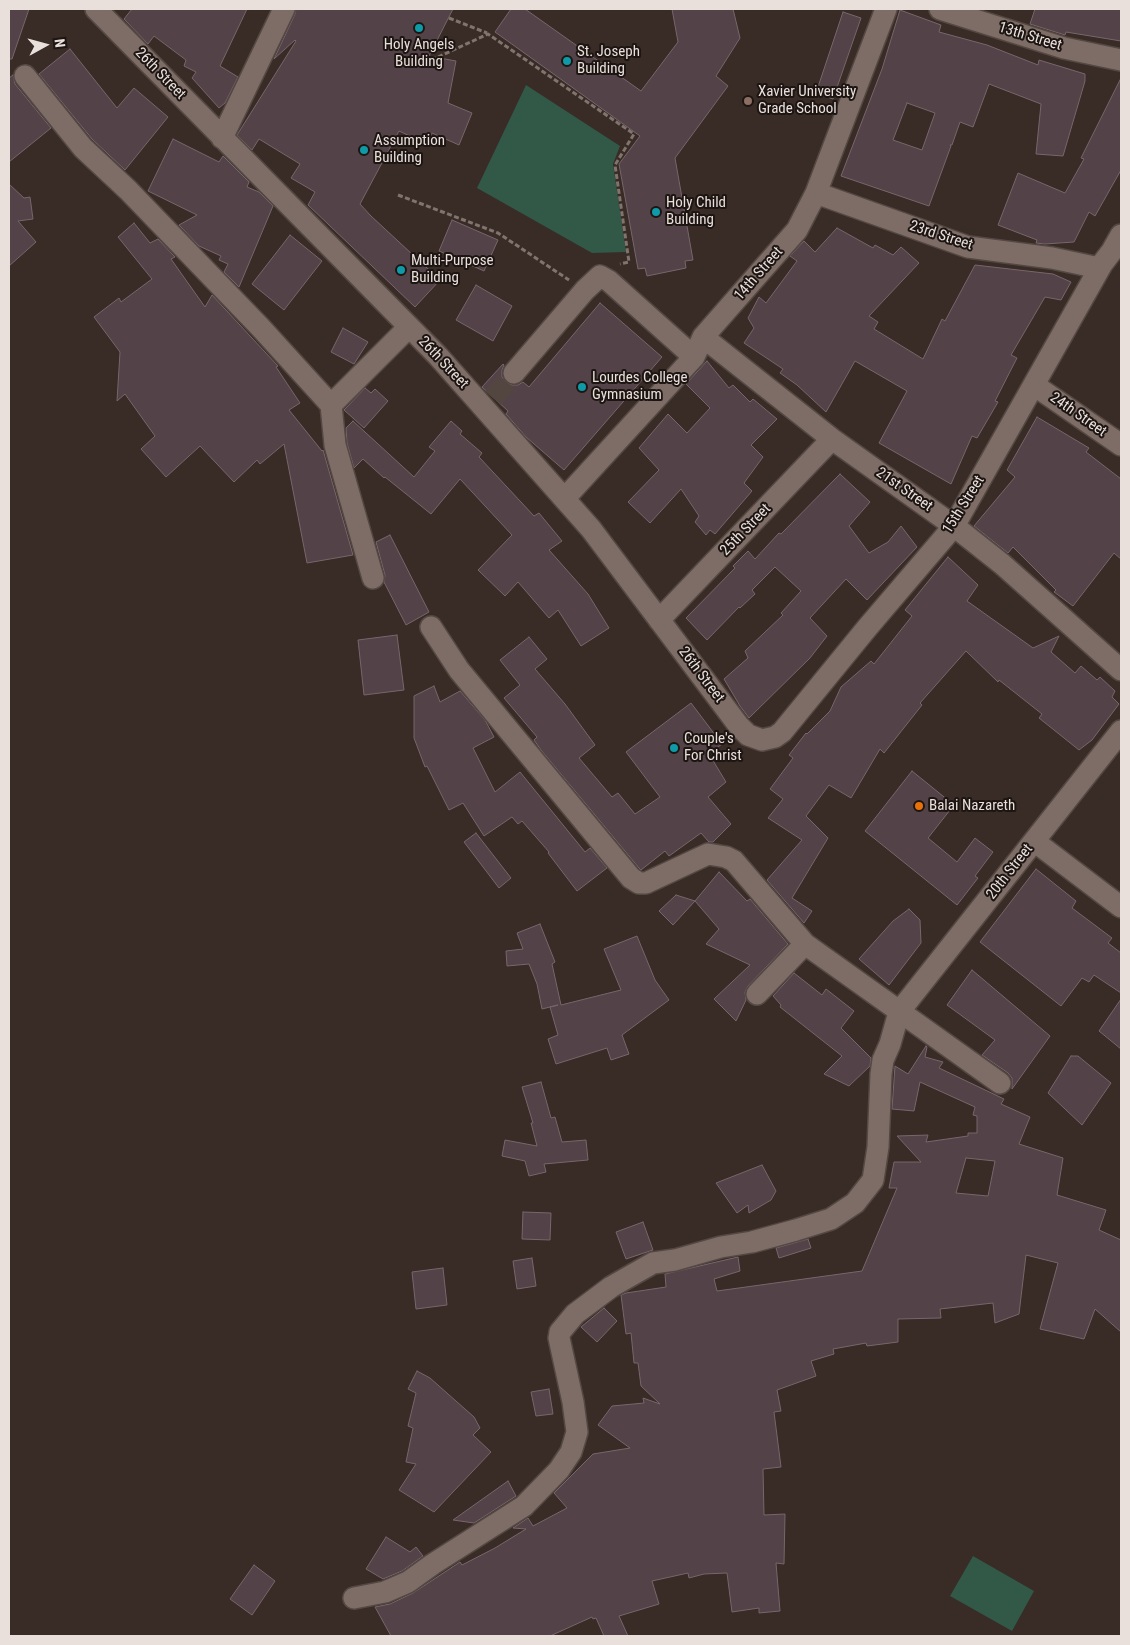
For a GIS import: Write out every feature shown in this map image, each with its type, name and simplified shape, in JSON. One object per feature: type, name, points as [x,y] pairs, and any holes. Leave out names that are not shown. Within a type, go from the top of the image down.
[{"type":"street","name":"26th Street","points":[[96,9],[408,328],[489,403],[591,529],[739,726],[748,735],[762,740]]},
{"type":"street","points":[[222,138],[284,9]]},
{"type":"street","name":"14th Street","points":[[565,498],[694,357],[703,337],[797,230],[816,194],[886,9]]},
{"type":"street","name":"13th Street","points":[[940,9],[1064,48],[1121,60]]},
{"type":"street","points":[[25,76],[83,148],[128,190],[332,405],[335,445],[373,578]]},
{"type":"street","name":"23rd Street","points":[[816,194],[968,247],[1052,258],[1099,268]]},
{"type":"street","name":"15th Street","points":[[762,740],[775,737],[782,732],[954,526],[1099,268],[1118,248]]},
{"type":"street","points":[[514,374],[593,283],[609,280],[694,357]]},
{"type":"street","points":[[332,405],[408,328]]},
{"type":"street","name":"21st Street","points":[[703,337],[832,440],[954,526],[1002,564],[1121,670]]},
{"type":"street","name":"24th Street","points":[[1034,384],[1121,445]]},
{"type":"street","name":"25th Street","points":[[659,620],[832,440]]},
{"type":"street","points":[[432,627],[459,670],[631,878],[639,883],[646,883],[708,854],[726,857],[734,861],[805,944],[1000,1083]]},
{"type":"street","name":"20th Street","points":[[898,1012],[1121,731]]},
{"type":"street","points":[[1034,841],[1121,907]]},
{"type":"street","points":[[758,994],[805,944]]},
{"type":"street","points":[[354,1598],[385,1592],[408,1582],[524,1506],[559,1470],[571,1452],[577,1432],[573,1402],[559,1338],[560,1332],[575,1314],[611,1286],[653,1263],[675,1260],[721,1247],[752,1242],[796,1230],[831,1219],[855,1203],[872,1180],[878,1147],[883,1060],[898,1012]]},
{"type":"path","points":[[398,195],[498,233],[593,283],[604,266],[629,262],[615,165],[634,134],[488,34],[448,18]]},
{"type":"path","points":[[438,57],[488,34]]},
{"type":"green space","points":[[526,85],[620,146],[613,164],[626,252],[592,253],[477,188]]},
{"type":"green space","points":[[973,1556],[1034,1591],[1012,1631],[950,1596]]},
{"type":"building","points":[[9,9],[29,9],[12,59],[9,59]]},
{"type":"building","points":[[132,9],[247,9],[220,66],[238,77],[225,103],[219,108],[192,78],[196,72],[184,66],[186,60],[154,36],[148,44],[124,19]]},
{"type":"building","points":[[296,9],[453,9],[429,56],[456,61],[448,103],[472,113],[459,145],[432,133],[427,144],[399,131],[360,204],[440,280],[415,307],[308,205],[315,192],[291,178],[300,164],[259,139],[252,150],[237,135],[296,41],[274,59]]},
{"type":"building","points":[[511,9],[525,9],[641,91],[678,42],[672,9],[733,9],[740,38],[716,76],[728,86],[675,158],[693,260],[685,261],[686,268],[647,276],[645,268],[638,269],[619,164],[640,136],[495,32]]},
{"type":"building","points":[[1035,9],[1121,9],[1121,41],[1066,32],[1065,35],[1030,24]]},
{"type":"building","points":[[900,10],[941,25],[939,32],[987,45],[1038,65],[1039,60],[1085,74],[1085,81],[1063,156],[1036,154],[1041,104],[989,84],[973,127],[960,122],[929,206],[841,176],[882,69]],"holes":[[[907,103],[935,113],[922,150],[893,140]]]},
{"type":"building","points":[[843,12],[861,18],[833,99],[816,93]]},
{"type":"building","points":[[70,49],[117,108],[134,88],[168,117],[125,170],[92,139],[39,74]]},
{"type":"building","points":[[13,75],[15,84],[51,128],[9,162],[9,78]]},
{"type":"building","points":[[1121,78],[1121,170],[1095,216],[1089,212],[1074,242],[1036,243],[1037,240],[998,225],[1018,173],[1065,193],[1084,159],[1081,158]]},
{"type":"building","points":[[173,139],[219,162],[223,156],[249,182],[247,187],[259,192],[273,206],[239,287],[224,272],[228,264],[219,260],[221,256],[199,246],[179,225],[197,215],[148,191]]},
{"type":"building","points":[[9,184],[24,198],[30,197],[33,219],[18,221],[36,242],[9,266]]},
{"type":"building","points":[[452,220],[498,240],[484,271],[439,251]]},
{"type":"building","points":[[134,223],[150,243],[158,239],[175,257],[171,259],[205,307],[212,295],[278,366],[276,367],[300,403],[289,410],[323,450],[353,555],[307,563],[284,444],[260,464],[257,460],[234,482],[200,446],[166,477],[141,449],[155,436],[125,394],[117,401],[120,352],[94,317],[119,298],[121,302],[152,279],[118,237]]},
{"type":"building","points":[[837,228],[873,248],[875,245],[893,255],[901,247],[919,263],[869,316],[878,322],[874,329],[923,359],[942,319],[945,321],[975,265],[1053,274],[1071,282],[1061,300],[1045,297],[1011,355],[1017,358],[995,401],[998,402],[977,438],[972,436],[951,484],[879,443],[907,391],[855,361],[826,412],[797,385],[780,373],[783,369],[744,343],[754,328],[748,318],[759,297],[766,303],[797,261],[790,256],[804,241],[815,252]]},
{"type":"building","points":[[290,235],[322,261],[284,310],[252,284]]},
{"type":"building","points":[[476,285],[512,306],[493,341],[456,320]]},
{"type":"building","name":"Lourdes College Gymnasium","points":[[600,303],[662,357],[564,470],[526,437],[506,414],[508,411],[482,387],[503,364],[502,377],[506,382],[518,385],[523,382],[529,387]]},
{"type":"building","points":[[343,328],[368,342],[354,364],[331,352]]},
{"type":"building","points":[[707,361],[729,388],[733,385],[750,402],[753,399],[777,419],[751,445],[763,457],[744,483],[752,491],[715,534],[710,530],[706,535],[695,522],[699,516],[681,489],[650,523],[628,502],[659,470],[639,448],[668,414],[687,433],[710,408],[686,384]]},
{"type":"building","points":[[365,388],[371,393],[375,389],[388,401],[364,428],[344,410]]},
{"type":"building","points":[[1037,417],[1089,448],[1086,452],[1121,479],[1121,559],[1114,553],[1073,606],[1054,592],[1056,590],[1013,547],[1008,553],[974,526],[1015,477],[1007,470]]},
{"type":"building","points":[[353,421],[414,477],[435,451],[429,447],[451,421],[462,431],[460,434],[482,453],[479,457],[534,516],[539,513],[562,541],[549,550],[588,594],[609,628],[581,646],[558,610],[549,618],[518,582],[505,596],[478,570],[512,535],[460,479],[431,514],[384,478],[363,459],[354,468],[347,443],[346,428]]},
{"type":"building","points":[[840,474],[870,502],[849,526],[869,553],[888,542],[901,526],[917,547],[867,600],[846,579],[810,618],[827,636],[810,658],[749,718],[724,679],[748,658],[745,651],[783,615],[781,613],[801,591],[775,567],[752,590],[755,594],[739,607],[707,640],[686,618],[735,568],[733,566],[748,551],[755,559]]},
{"type":"building","points":[[390,535],[429,612],[406,625],[384,582],[385,575],[376,542]]},
{"type":"building","points":[[948,557],[978,585],[967,601],[1033,648],[1059,636],[1051,652],[1075,673],[1081,666],[1097,680],[1100,677],[1115,691],[1112,697],[1119,704],[1092,740],[1079,750],[1039,718],[1042,714],[999,680],[998,682],[966,651],[920,703],[922,705],[884,753],[880,749],[851,798],[829,785],[806,816],[828,838],[792,898],[812,911],[804,923],[767,880],[802,840],[768,818],[783,799],[770,789],[793,758],[789,755],[806,733],[830,711],[841,687],[871,661],[874,664],[912,616],[905,610]]},
{"type":"building","points":[[397,635],[404,690],[364,695],[358,640]]},
{"type":"building","points":[[529,637],[547,659],[535,669],[565,704],[595,745],[579,758],[612,797],[618,793],[635,814],[660,797],[626,752],[691,703],[722,744],[709,754],[726,782],[708,797],[731,824],[713,842],[709,842],[701,833],[669,856],[665,851],[641,870],[639,868],[541,750],[534,740],[537,737],[504,698],[520,685],[500,660]]},
{"type":"building","points":[[434,686],[440,702],[460,691],[485,720],[494,737],[473,748],[495,792],[520,772],[585,852],[590,848],[607,868],[577,891],[549,852],[522,821],[518,824],[512,817],[484,836],[463,803],[449,810],[427,766],[425,767],[414,738],[414,696]]},
{"type":"building","points":[[912,771],[954,805],[928,838],[957,862],[975,838],[993,852],[975,876],[978,878],[957,905],[865,831]]},
{"type":"building","points":[[476,833],[511,878],[499,888],[464,842]]},
{"type":"building","points":[[1036,869],[1076,901],[1072,908],[1112,938],[1108,943],[1121,953],[1121,993],[1094,975],[1089,982],[1082,978],[1061,1006],[980,942]]},
{"type":"building","points":[[719,872],[747,901],[750,899],[788,944],[748,986],[745,992],[746,1000],[736,1021],[714,999],[750,965],[706,944],[719,929],[695,901]]},
{"type":"building","points":[[676,895],[695,901],[673,925],[659,911]]},
{"type":"building","points":[[909,909],[920,920],[921,943],[889,985],[859,959],[893,921]]},
{"type":"building","points":[[540,924],[555,962],[552,964],[561,1005],[621,990],[604,949],[637,936],[655,980],[669,1000],[622,1035],[629,1054],[611,1060],[607,1048],[556,1064],[548,1039],[558,1035],[550,1007],[542,1009],[537,984],[529,964],[507,966],[506,951],[523,949],[517,933]]},
{"type":"building","points":[[972,970],[1050,1036],[1012,1089],[1012,1078],[1008,1073],[982,1055],[995,1040],[947,1005]]},
{"type":"building","points":[[794,973],[822,995],[826,989],[854,1011],[841,1028],[871,1058],[870,1066],[849,1086],[824,1074],[842,1056],[780,1007],[781,1005],[773,996]]},
{"type":"building","points":[[1121,999],[1121,1049],[1099,1031]]},
{"type":"building","points":[[926,1046],[925,1057],[943,1062],[939,1068],[1004,1099],[1001,1104],[1030,1117],[1019,1144],[1063,1158],[1057,1195],[1106,1210],[1099,1230],[1121,1240],[1121,1332],[1095,1309],[1084,1339],[1040,1329],[1058,1263],[1026,1255],[1019,1314],[995,1323],[993,1303],[940,1309],[941,1318],[898,1319],[898,1342],[867,1346],[866,1343],[833,1349],[834,1354],[811,1361],[816,1376],[777,1390],[781,1411],[774,1412],[781,1467],[763,1469],[764,1515],[785,1514],[784,1564],[776,1563],[780,1611],[759,1613],[759,1608],[732,1612],[727,1573],[704,1574],[689,1578],[688,1573],[652,1581],[659,1604],[619,1616],[628,1636],[604,1636],[596,1618],[593,1619],[592,1617],[550,1636],[391,1636],[375,1607],[390,1604],[413,1593],[460,1562],[462,1565],[495,1548],[526,1529],[513,1528],[528,1518],[533,1526],[567,1508],[554,1493],[593,1454],[630,1448],[598,1425],[612,1406],[644,1403],[643,1398],[660,1404],[641,1386],[638,1363],[634,1363],[631,1333],[626,1334],[621,1295],[666,1287],[665,1274],[738,1257],[740,1271],[714,1279],[717,1291],[862,1271],[897,1188],[889,1188],[894,1162],[921,1162],[897,1136],[928,1135],[926,1142],[968,1136],[968,1133],[977,1133],[977,1116],[973,1115],[975,1107],[920,1082],[914,1111],[892,1109],[895,1066],[908,1074]],"holes":[[[966,1158],[995,1161],[988,1196],[956,1193]]]},
{"type":"building","points":[[1071,1056],[1078,1056],[1111,1083],[1082,1125],[1048,1093]]},
{"type":"building","points":[[541,1082],[551,1118],[555,1117],[562,1142],[586,1140],[588,1160],[544,1164],[546,1172],[529,1176],[525,1161],[502,1156],[505,1140],[537,1146],[531,1123],[533,1123],[522,1087]]},
{"type":"building","points":[[762,1165],[776,1191],[771,1200],[749,1213],[748,1205],[737,1213],[716,1183]]},
{"type":"building","points":[[523,1212],[551,1213],[550,1240],[522,1239]]},
{"type":"building","points":[[643,1222],[653,1250],[626,1259],[616,1232]]},
{"type":"building","points":[[808,1239],[811,1248],[779,1258],[776,1248]]},
{"type":"building","points":[[532,1258],[536,1286],[517,1289],[513,1261]]},
{"type":"building","points":[[443,1268],[447,1305],[416,1309],[412,1272]]},
{"type":"building","points":[[604,1308],[617,1321],[597,1342],[581,1327]]},
{"type":"building","points":[[417,1371],[430,1378],[474,1417],[480,1428],[473,1435],[491,1452],[434,1512],[399,1490],[416,1464],[406,1462],[413,1428],[408,1426],[416,1393],[408,1389]]},
{"type":"building","points":[[549,1389],[553,1414],[536,1416],[531,1392]]},
{"type":"building","points":[[508,1481],[516,1496],[474,1523],[453,1520]]},
{"type":"building","points":[[386,1537],[410,1552],[416,1547],[423,1556],[402,1571],[383,1579],[366,1569]]},
{"type":"building","points":[[254,1565],[275,1581],[252,1615],[230,1599]]},
{"type":"tunnel","points":[[493,398],[514,373]]},
{"type":"place","name":"Holy Angels Building","points":[[419,28]]},
{"type":"place","name":"St. Joseph Building","points":[[567,61]]},
{"type":"place","name":"Xavier University Grade School","points":[[748,101]]},
{"type":"place","name":"Assumption Building","points":[[364,150]]},
{"type":"place","name":"Holy Child Building","points":[[656,212]]},
{"type":"place","name":"Multi-Purpose Building","points":[[401,270]]},
{"type":"place","name":"Lourdes College Gymnasium","points":[[582,387]]},
{"type":"place","name":"Couple's For Christ","points":[[674,748]]},
{"type":"place","name":"Balai Nazareth","points":[[919,806]]}]
